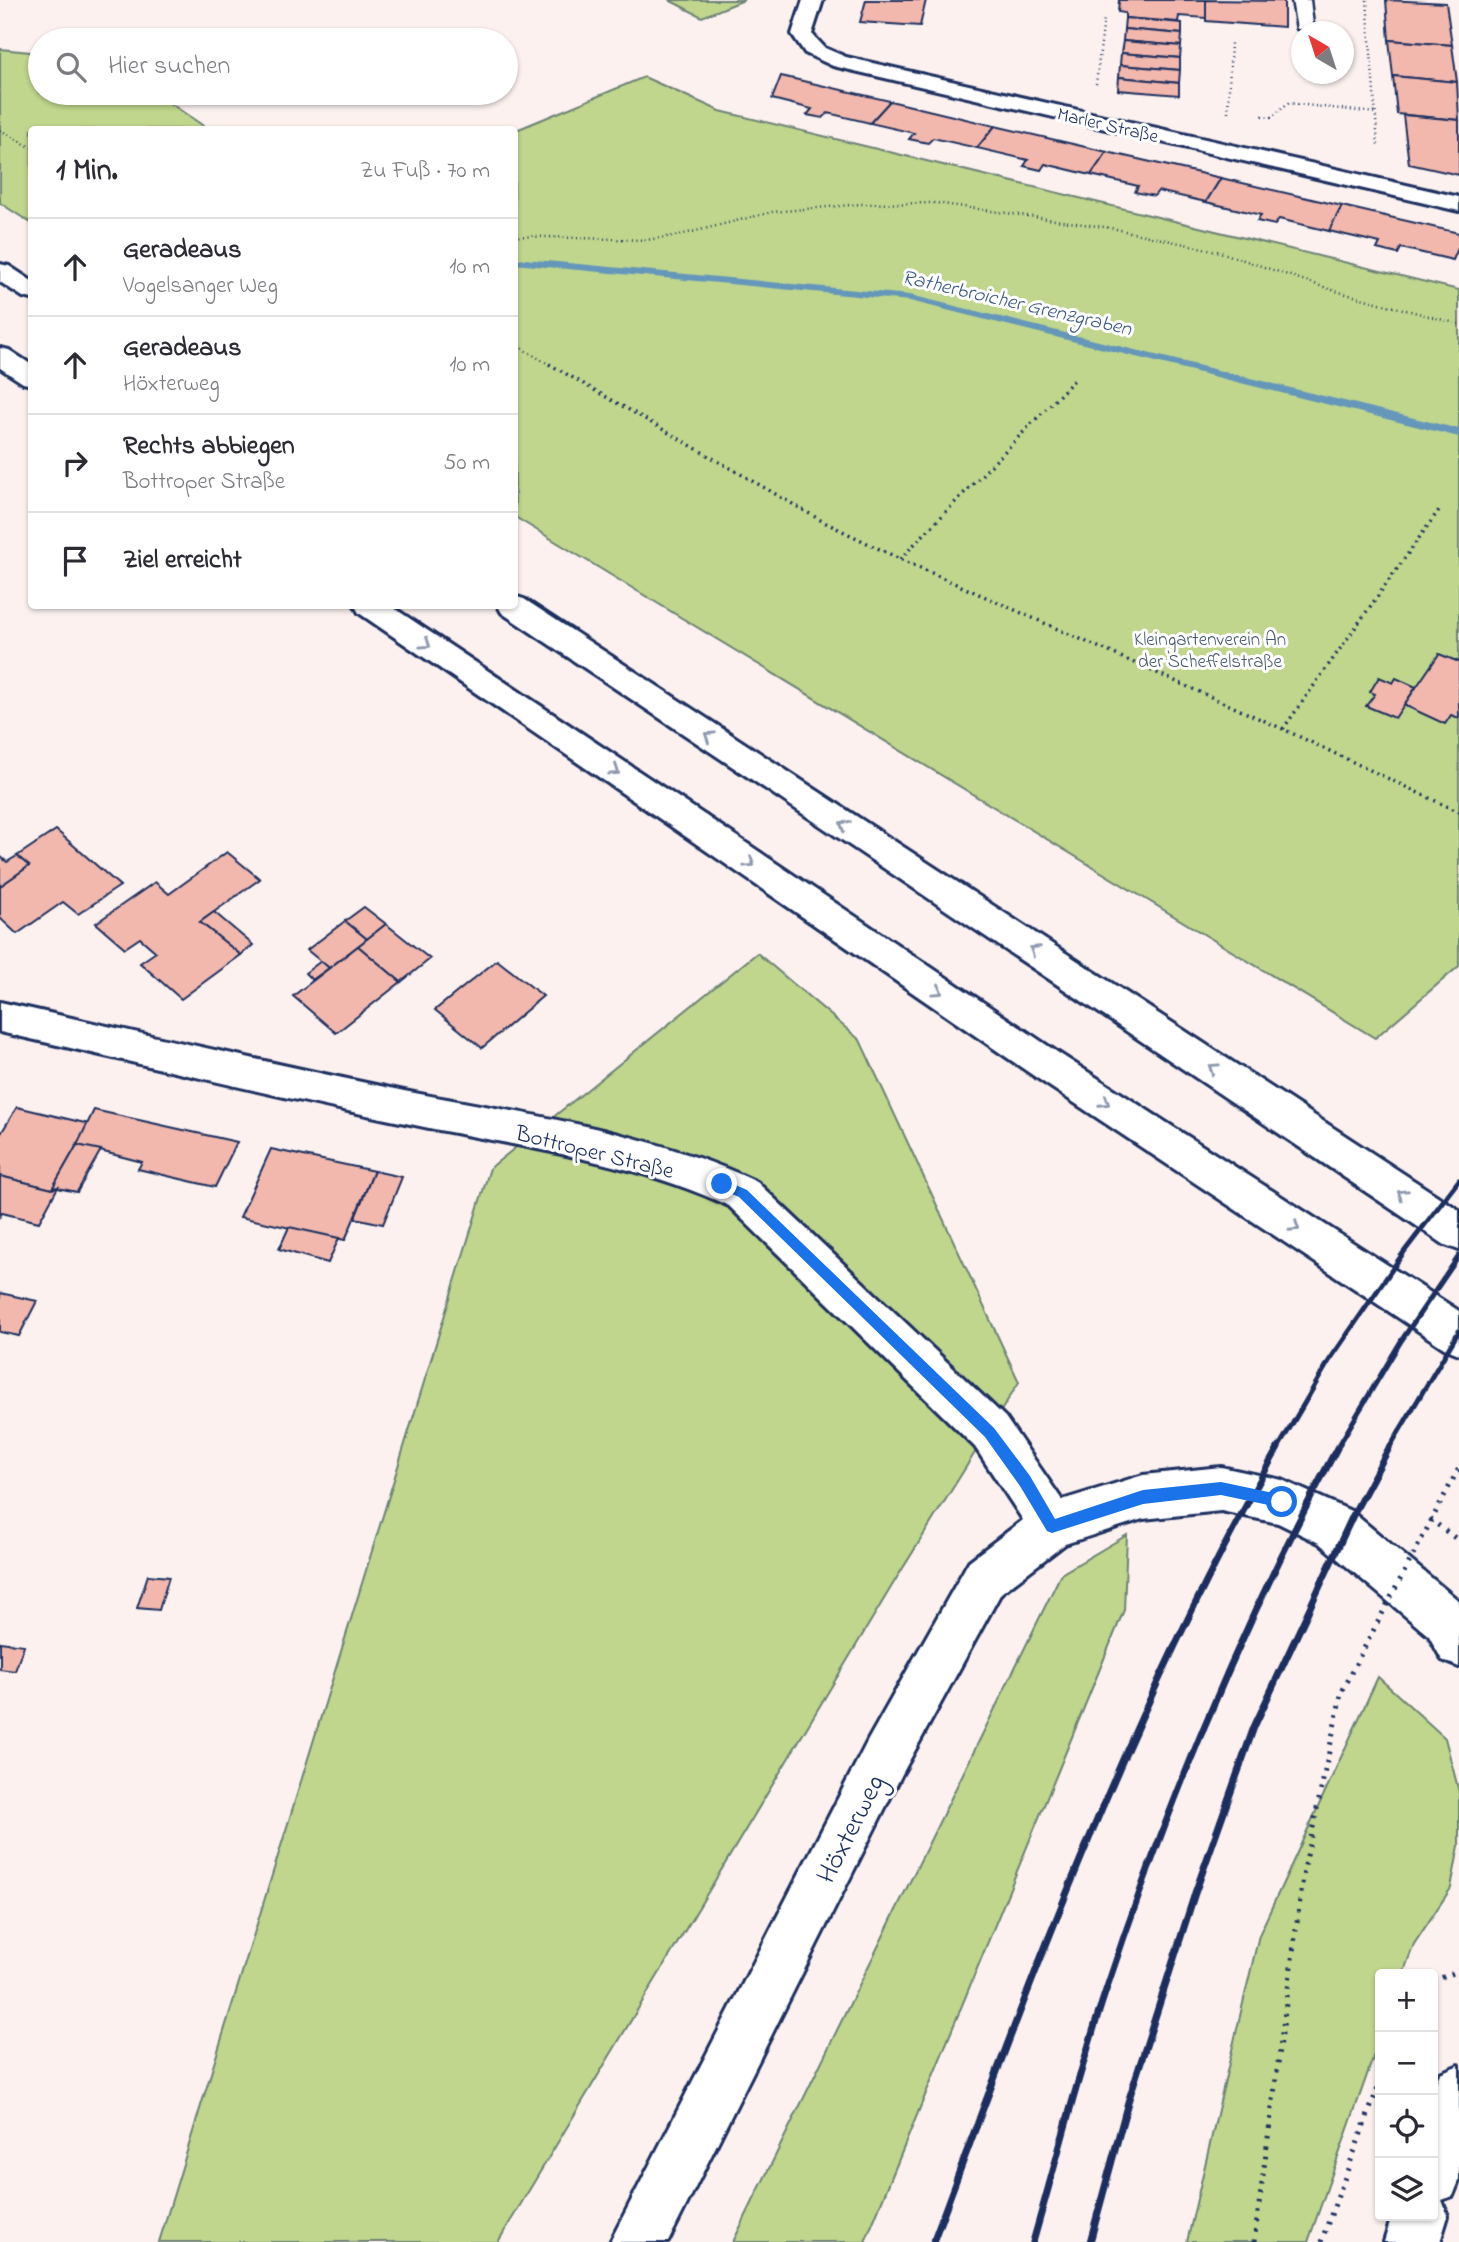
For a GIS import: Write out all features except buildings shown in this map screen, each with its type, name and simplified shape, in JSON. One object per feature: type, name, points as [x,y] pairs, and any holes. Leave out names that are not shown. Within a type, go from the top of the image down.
[{"type":"main road","name":"Marler Straße","points":[[813,0],[802,34],[817,54],[840,62],[1459,204]]},
{"type":"main road","points":[[0,271],[28,289]]},
{"type":"main road","points":[[0,356],[28,374]]},
{"type":"main road","points":[[374,609],[1048,1065],[1459,1334]]},
{"type":"main road","points":[[518,609],[1459,1232]]},
{"type":"main road","name":"Bottroper Straße","points":[[0,1017],[390,1104],[615,1150],[722,1184],[743,1194],[990,1432],[1025,1481],[1052,1527]]},
{"type":"main road","name":"Höxterweg","points":[[638,2242],[885,1757],[985,1577],[1052,1527],[1143,1497],[1221,1489],[1282,1502],[1335,1527],[1445,1620],[1459,1643]]},
{"type":"main road","points":[[1438,2160],[1459,2092]]},
{"type":"main road","points":[[1412,2242],[1418,2221]]},
{"type":"lane","points":[[1301,0],[1304,21]]},
{"type":"path","points":[[1365,183],[1379,148],[1367,0]]},
{"type":"path","points":[[1080,118],[1095,100],[1104,19]]},
{"type":"path","points":[[1216,112],[1228,113],[1231,43]]},
{"type":"path","points":[[1261,116],[1272,117],[1288,103],[1376,113]]},
{"type":"path","points":[[0,130],[28,146]]},
{"type":"path","points":[[518,236],[646,240],[680,235],[772,212],[861,204],[936,203],[1111,228],[1217,251],[1335,291],[1459,324]]},
{"type":"path","points":[[518,346],[824,522],[900,559],[1283,729],[1459,812]]},
{"type":"path","points":[[900,559],[1076,378]]},
{"type":"path","points":[[1283,729],[1439,510]]},
{"type":"path","points":[[1254,2242],[1304,1870],[1342,1690],[1430,1518],[1459,1468]]},
{"type":"path","points":[[1430,1518],[1459,1541]]},
{"type":"path","points":[[1438,1979],[1459,1971]]},
{"type":"path","points":[[1321,2242],[1375,2095]]},
{"type":"green space","points":[[669,0],[744,0],[702,17]]},
{"type":"green space","points":[[0,49],[28,52],[28,105],[173,105],[204,126],[28,126],[28,221],[0,203]]},
{"type":"green space","name":"Kleingartenverein An der Scheffelstraße","points":[[644,77],[720,111],[1459,290],[1459,966],[1375,1038],[518,519],[518,129]]},
{"type":"green space","points":[[757,953],[860,1040],[1019,1382],[893,1584],[498,2242],[159,2242],[490,1168]]},
{"type":"green space","points":[[1127,1535],[1124,1610],[865,2242],[733,2242],[1061,1574]]},
{"type":"green space","points":[[1378,1677],[1445,1738],[1459,1792],[1459,1846],[1451,1888],[1414,1944],[1405,1969],[1375,1969],[1375,2052],[1308,2242],[1187,2242],[1259,1935]]},
{"type":"waterway","name":"Ratherbroicher Grenzgraben","points":[[518,261],[910,298],[1459,433]]},
{"type":"railway","points":[[1277,1450],[1329,1361],[1404,1252],[1459,1180]]},
{"type":"railway","points":[[1336,1450],[1401,1341],[1459,1256]]},
{"type":"railway","points":[[1388,1450],[1459,1331]]},
{"type":"railway","points":[[933,2242],[1009,2039],[1132,1738],[1226,1543],[1278,1448]]},
{"type":"railway","points":[[1033,2242],[1095,2024],[1154,1853],[1239,1647],[1337,1448]]},
{"type":"railway","points":[[1090,2242],[1128,2102],[1195,1893],[1254,1727],[1355,1511],[1389,1448]]},
{"type":"route","points":[[722,1184],[743,1194],[990,1432],[1025,1481],[1052,1527],[1143,1497],[1221,1489],[1282,1502]]}]
